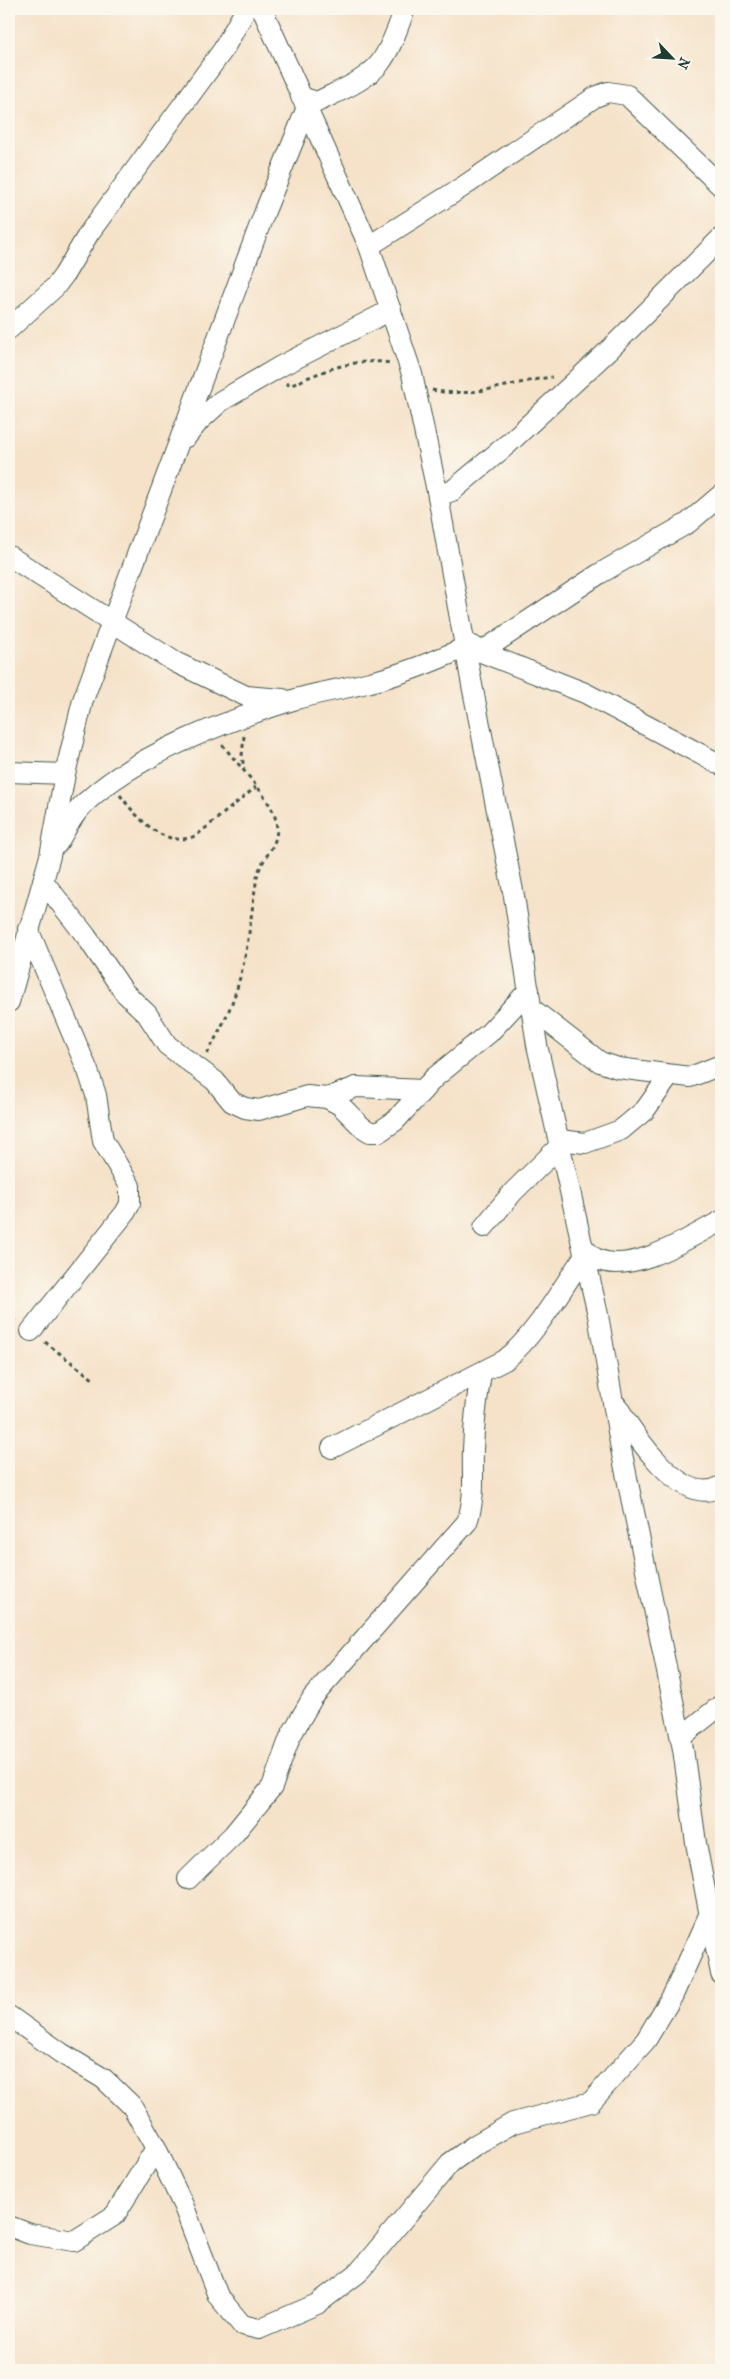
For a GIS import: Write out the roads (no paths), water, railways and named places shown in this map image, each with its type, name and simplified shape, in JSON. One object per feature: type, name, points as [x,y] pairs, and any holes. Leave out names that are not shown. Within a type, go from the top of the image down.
[{"type":"street","points":[[9,329],[55,287],[64,275],[89,233],[223,50],[246,9]]},
{"type":"street","points":[[262,9],[303,104],[369,246],[410,369],[470,646],[538,1045],[584,1252],[612,1396],[620,1449],[681,1737],[709,1915],[721,1974]]},
{"type":"street","points":[[303,104],[317,102],[355,83],[374,69],[383,58],[405,9]]},
{"type":"street","points":[[369,246],[464,186],[595,97],[608,92],[619,92],[627,95],[721,186]]},
{"type":"street","points":[[9,1002],[50,856],[65,774],[83,700],[303,104]]},
{"type":"street","points":[[438,496],[452,491],[508,444],[586,372],[721,238]]},
{"type":"street","points":[[176,451],[200,420],[221,401],[281,366],[391,310]]},
{"type":"street","points":[[50,856],[71,820],[86,801],[127,770],[212,728],[294,699],[381,679],[426,665],[470,646],[688,523],[721,495]]},
{"type":"street","points":[[9,556],[111,623],[175,662],[246,696],[265,699],[294,699]]},
{"type":"street","points":[[470,646],[585,693],[721,765]]},
{"type":"street","points":[[9,772],[65,774]]},
{"type":"street","points":[[43,881],[86,936],[124,992],[147,1014],[167,1045],[176,1054],[199,1068],[215,1081],[232,1102],[245,1108],[259,1110],[307,1096],[327,1098],[340,1105],[362,1127],[370,1132],[379,1132],[395,1121],[423,1090],[530,1000]]},
{"type":"street","points":[[28,929],[88,1071],[96,1095],[103,1141],[130,1186],[132,1195],[125,1213],[31,1331]]},
{"type":"street","points":[[530,1000],[600,1062],[618,1068],[690,1077],[721,1065]]},
{"type":"street","points":[[484,1227],[513,1192],[560,1143],[585,1143],[621,1130],[645,1110],[670,1075]]},
{"type":"street","points":[[327,1098],[356,1087],[423,1090]]},
{"type":"street","points":[[584,1252],[596,1258],[612,1262],[636,1262],[721,1221]]},
{"type":"street","points":[[332,1448],[505,1360],[516,1351],[584,1252]]},
{"type":"street","points":[[188,1879],[233,1835],[272,1787],[290,1737],[313,1697],[467,1522],[472,1508],[475,1485],[473,1464],[474,1417],[480,1373]]},
{"type":"street","points":[[612,1396],[631,1429],[675,1479],[697,1490],[714,1490],[721,1486]]},
{"type":"street","points":[[681,1737],[721,1705]]},
{"type":"street","points":[[9,2016],[61,2053],[104,2079],[132,2106],[156,2148],[184,2207],[218,2296],[242,2325],[259,2329],[317,2304],[358,2273],[450,2163],[513,2123],[591,2102],[646,2040],[673,1995],[709,1915]]},
{"type":"street","points":[[9,2226],[30,2234],[74,2242],[114,2215],[156,2148]]}]
